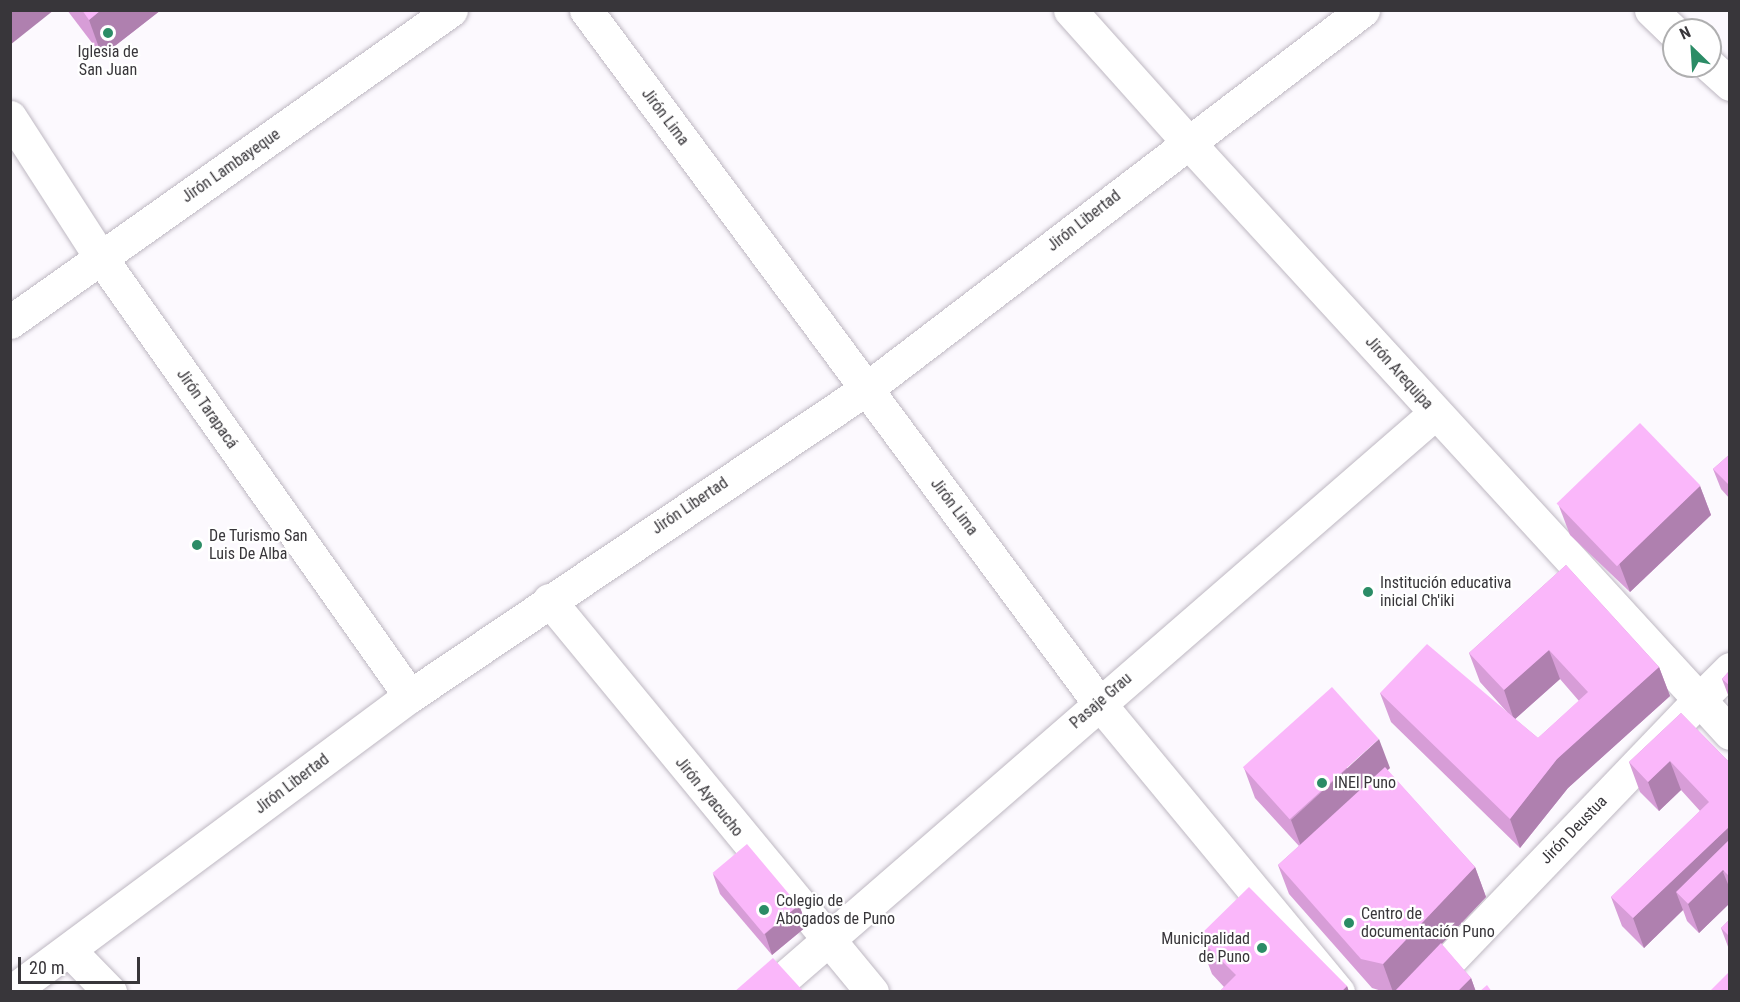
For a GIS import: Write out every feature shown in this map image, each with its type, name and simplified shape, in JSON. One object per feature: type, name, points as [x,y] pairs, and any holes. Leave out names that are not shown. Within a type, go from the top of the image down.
[{"type":"street","name":"Jirón Lambayeque","points":[[10,322],[451,10]]},
{"type":"street","name":"Jirón Lima","points":[[586,10],[1099,703],[1338,992]]},
{"type":"street","name":"Jirón Libertad","points":[[11,992],[410,696],[549,600],[866,389],[1363,10]]},
{"type":"street","points":[[1651,10],[1662,21]]},
{"type":"street","name":"Jirón Arequipa","points":[[1070,11],[1730,734]]},
{"type":"street","name":"Jirón Tarapacá","points":[[10,117],[101,258],[410,696]]},
{"type":"street","name":"Pasaje Grau","points":[[768,992],[1435,413]]},
{"type":"street","name":"Jirón Ayacucho","points":[[549,600],[827,942],[872,992]]},
{"type":"street","name":"Jirón Deustua","points":[[1419,992],[1730,669]]},
{"type":"street","points":[[69,950],[110,992]]},
{"type":"building","points":[[82,10],[101,10],[89,20]]},
{"type":"building","points":[[1640,423],[1700,486],[1617,566],[1557,504]]},
{"type":"building","points":[[1730,454],[1730,486],[1713,469]]},
{"type":"building","points":[[1566,565],[1659,667],[1557,759],[1510,819],[1380,693],[1427,644],[1538,738],[1588,692],[1549,650],[1504,690],[1469,653]]},
{"type":"building","points":[[1730,670],[1730,686],[1722,679]]},
{"type":"building","points":[[1332,687],[1379,739],[1290,819],[1243,767]]},
{"type":"building","points":[[1681,713],[1730,763],[1730,826],[1633,918],[1611,897],[1709,802],[1670,761],[1648,782],[1629,762]]},
{"type":"building","points":[[1385,767],[1475,867],[1383,964],[1361,959],[1278,865]]},
{"type":"building","points":[[1730,839],[1730,877],[1723,870],[1688,904],[1676,892]]},
{"type":"building","name":"Colegio de Abogados de Puno","points":[[747,844],[798,905],[764,934],[713,873]]},
{"type":"building","points":[[1249,887],[1347,986],[1341,992],[1219,992],[1236,975],[1198,937]]},
{"type":"building","points":[[1730,919],[1730,937],[1721,928]]},
{"type":"building","points":[[1441,943],[1471,978],[1457,992],[1394,992]]},
{"type":"building","points":[[773,958],[804,992],[734,992]]},
{"type":"building","points":[[1730,971],[1730,992],[1709,992]]},
{"type":"building","points":[[1487,985],[1492,992],[1479,992]]},
{"type":"place","name":"Iglesia de San Juan","points":[[108,33]]},
{"type":"place","name":"De Turismo San Luis De Alba","points":[[197,545]]},
{"type":"place","name":"Institución educativa inicial Ch'iki","points":[[1368,592]]},
{"type":"place","name":"INEI Puno","points":[[1322,783]]},
{"type":"place","name":"Colegio de Abogados de Puno","points":[[764,910]]},
{"type":"place","name":"Centro de documentación Puno","points":[[1349,923]]},
{"type":"place","name":"Municipalidad de Puno","points":[[1262,948]]}]
